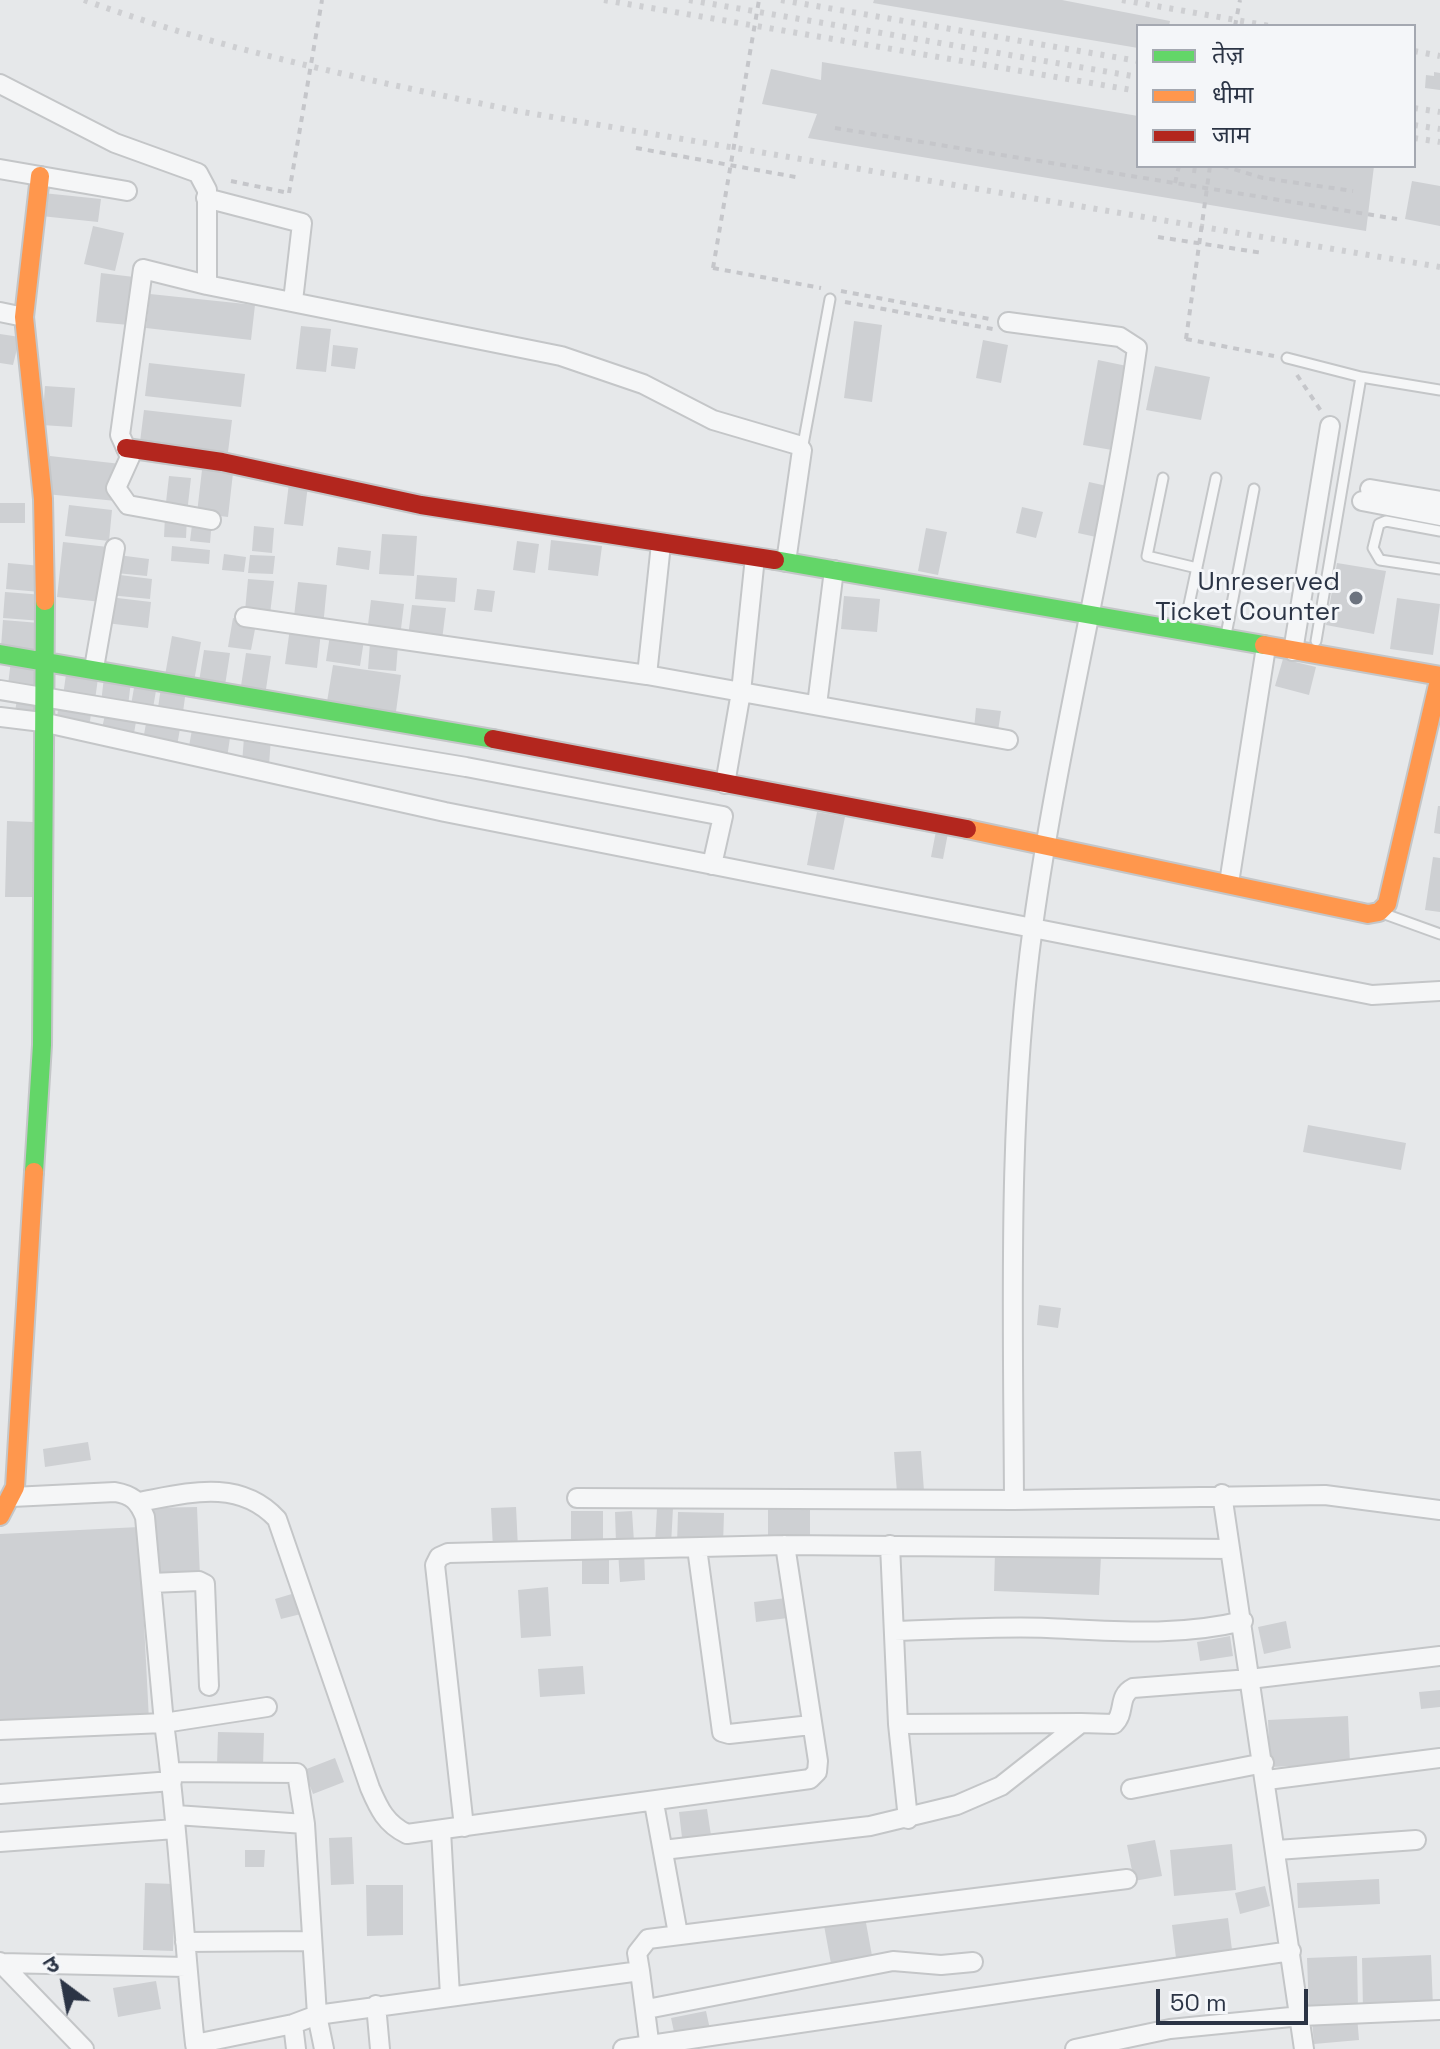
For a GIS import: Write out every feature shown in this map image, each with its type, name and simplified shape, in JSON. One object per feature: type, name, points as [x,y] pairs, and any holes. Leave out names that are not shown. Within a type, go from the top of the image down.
[{"type":"street","points":[[0,84],[115,143],[198,173],[204,182],[206,198],[207,285]]},
{"type":"street","points":[[0,169],[127,191]]},
{"type":"street","points":[[0,1516],[12,1497],[42,1045],[42,722],[46,661],[43,499],[24,317],[40,176]]},
{"type":"street","points":[[206,198],[302,223],[293,301]]},
{"type":"street","points":[[211,520],[128,505],[116,488],[130,457],[120,435],[143,269],[207,285],[561,356],[643,384],[713,420],[798,445],[802,450],[786,562]]},
{"type":"street","points":[[0,312],[24,317]]},
{"type":"street","points":[[1008,322],[1120,337],[1137,348],[1033,927],[1015,1119],[1014,1500]]},
{"type":"street","points":[[1293,651],[1330,426]]},
{"type":"street","points":[[0,654],[94,668],[1046,844],[1368,914],[1379,912],[1387,904],[1440,676],[834,570],[421,505],[222,462],[126,448]]},
{"type":"street","points":[[1440,501],[1366,495],[1440,516]]},
{"type":"street","points":[[647,675],[661,544]]},
{"type":"street","points":[[94,668],[115,548]]},
{"type":"street","points":[[712,865],[723,816],[741,692],[755,557]]},
{"type":"street","points":[[817,705],[834,570]]},
{"type":"street","points":[[245,617],[647,675],[1008,740]]},
{"type":"street","points":[[1229,883],[1266,647]]},
{"type":"street","points":[[0,690],[466,767],[723,816]]},
{"type":"street","points":[[0,717],[42,722],[430,808],[1372,995],[1440,991]]},
{"type":"street","points":[[139,1502],[207,1490],[236,1493],[263,1504],[277,1519],[381,1812],[393,1827],[407,1834],[654,1803],[810,1779],[817,1772],[818,1761],[785,1545]]},
{"type":"street","points":[[12,1497],[115,1492],[127,1494],[139,1502],[145,1517],[196,2047],[293,2024],[317,2015],[640,1971]]},
{"type":"street","points":[[1222,1494],[1304,2049]]},
{"type":"street","points":[[577,1498],[1014,1500],[1222,1494],[1325,1495],[1440,1510]]},
{"type":"street","points":[[464,1827],[435,1565],[439,1557],[448,1553],[785,1545],[1230,1549]]},
{"type":"street","points":[[890,1545],[898,1724],[908,1819]]},
{"type":"street","points":[[697,1548],[722,1732],[729,1734],[811,1725]]},
{"type":"street","points":[[151,1583],[199,1581],[205,1584],[209,1686]]},
{"type":"street","points":[[894,1631],[1047,1628],[1118,1634],[1176,1632],[1243,1621]]},
{"type":"street","points":[[898,1724],[1114,1724],[1120,1716],[1123,1698],[1133,1688],[1250,1679],[1440,1656]]},
{"type":"street","points":[[0,1730],[164,1723],[267,1707]]},
{"type":"street","points":[[663,1850],[908,1819],[957,1805],[1001,1786],[1081,1723]]},
{"type":"street","points":[[1131,1789],[1265,1771],[1440,1758]]},
{"type":"street","points":[[0,1794],[171,1776],[297,1773],[305,1824],[317,2015],[324,2049]]},
{"type":"street","points":[[654,1803],[678,1934]]},
{"type":"street","points":[[0,1842],[176,1822],[305,1824]]},
{"type":"street","points":[[441,1830],[450,1996]]},
{"type":"street","points":[[1277,1850],[1416,1840]]},
{"type":"street","points":[[650,2048],[637,1953],[640,1944],[648,1939],[1127,1879]]},
{"type":"street","points":[[185,1942],[312,1941]]},
{"type":"street","points":[[623,2049],[650,2048],[1291,1951]]},
{"type":"street","points":[[647,2009],[893,1961],[941,1965],[973,1962]]},
{"type":"street","points":[[0,1962],[186,1967]]},
{"type":"street","points":[[0,1962],[84,2049]]},
{"type":"street","points":[[376,2005],[380,2049]]},
{"type":"street","points":[[1075,2049],[1170,2029],[1301,2016],[1440,2010]]},
{"type":"street","points":[[293,2024],[296,2049]]},
{"type":"lane","points":[[802,450],[830,299]]},
{"type":"lane","points":[[1287,358],[1361,377],[1440,390]]},
{"type":"lane","points":[[1316,641],[1361,377]]},
{"type":"lane","points":[[1163,478],[1147,556],[1197,568]]},
{"type":"lane","points":[[1183,631],[1216,478]]},
{"type":"lane","points":[[1225,639],[1254,489]]},
{"type":"lane","points":[[1440,531],[1386,521],[1379,524],[1373,548],[1380,560],[1440,569]]},
{"type":"lane","points":[[1379,912],[1440,934]]},
{"type":"path","points":[[231,181],[289,193],[322,0]]},
{"type":"path","points":[[759,0],[713,268],[822,288]]},
{"type":"path","points":[[1235,24],[1240,0]]},
{"type":"path","points":[[835,128],[1397,219]]},
{"type":"path","points":[[636,148],[730,168],[801,178]]},
{"type":"path","points":[[1175,183],[1179,168]]},
{"type":"path","points":[[1194,173],[1195,168]]},
{"type":"path","points":[[1210,168],[1186,339],[1287,358],[1330,426]]},
{"type":"path","points":[[1230,168],[1263,178],[1353,191]]},
{"type":"path","points":[[1158,237],[1263,253]]},
{"type":"path","points":[[830,299],[1006,331],[1008,322],[837,291]]},
{"type":"building","points":[[874,0],[1062,0],[1170,21],[1169,24],[1136,24],[1136,48],[873,3]]},
{"type":"building","points":[[822,62],[1136,116],[1136,168],[1374,168],[1366,231],[808,138],[817,114],[762,104],[771,69],[821,80]]},
{"type":"building","points":[[1434,72],[1440,73],[1440,90],[1425,88],[1426,75],[1434,76]]},
{"type":"building","points":[[1412,181],[1440,186],[1440,226],[1405,219]]},
{"type":"building","points":[[43,193],[101,199],[98,222],[41,216]]},
{"type":"building","points":[[93,226],[124,233],[115,271],[84,264]]},
{"type":"building","points":[[101,273],[134,277],[129,325],[96,322]]},
{"type":"building","points":[[150,294],[255,305],[251,340],[146,328]]},
{"type":"building","points":[[854,321],[882,325],[872,402],[844,398]]},
{"type":"building","points":[[301,326],[331,329],[326,372],[296,369]]},
{"type":"building","points":[[0,334],[20,337],[13,365],[0,363]]},
{"type":"building","points":[[983,340],[1008,345],[1001,383],[976,378]]},
{"type":"building","points":[[333,345],[358,348],[355,369],[331,366]]},
{"type":"building","points":[[1098,360],[1127,366],[1112,450],[1083,445]]},
{"type":"building","points":[[149,363],[245,374],[241,407],[145,396]]},
{"type":"building","points":[[1155,366],[1210,377],[1201,420],[1146,410]]},
{"type":"building","points":[[45,386],[75,388],[72,427],[42,425]]},
{"type":"building","points":[[144,410],[232,420],[228,452],[140,442]]},
{"type":"building","points":[[50,456],[121,464],[116,501],[46,494]]},
{"type":"building","points":[[202,470],[233,473],[228,517],[197,513]]},
{"type":"building","points":[[169,476],[191,478],[187,513],[165,511]]},
{"type":"building","points":[[1089,482],[1107,486],[1096,537],[1078,533]]},
{"type":"building","points":[[289,483],[308,485],[303,526],[284,524]]},
{"type":"building","points":[[0,503],[25,503],[25,523],[0,523]]},
{"type":"building","points":[[69,505],[112,510],[109,541],[65,536]]},
{"type":"building","points":[[1022,507],[1043,512],[1036,538],[1016,533]]},
{"type":"building","points":[[165,516],[187,517],[186,538],[164,537]]},
{"type":"building","points":[[193,517],[212,519],[210,543],[190,541]]},
{"type":"building","points":[[254,526],[274,528],[272,553],[252,551]]},
{"type":"building","points":[[926,528],[947,532],[938,575],[918,571]]},
{"type":"building","points":[[382,534],[417,536],[414,576],[379,574]]},
{"type":"building","points":[[551,540],[602,546],[598,576],[548,570]]},
{"type":"building","points":[[517,541],[539,544],[535,573],[513,570]]},
{"type":"building","points":[[63,542],[108,547],[101,602],[57,597]]},
{"type":"building","points":[[172,546],[210,550],[209,564],[171,561]]},
{"type":"building","points":[[338,547],[371,551],[369,570],[336,565]]},
{"type":"building","points":[[224,554],[246,557],[244,572],[222,570]]},
{"type":"building","points":[[118,555],[149,559],[147,576],[116,573]]},
{"type":"building","points":[[250,555],[275,556],[273,574],[248,573]]},
{"type":"building","points":[[8,563],[42,566],[40,592],[6,589]]},
{"type":"building","name":"Unreserved Ticket Counter","points":[[1337,563],[1386,571],[1374,634],[1326,625]]},
{"type":"building","points":[[112,574],[152,579],[150,599],[109,595]]},
{"type":"building","points":[[417,575],[457,578],[455,602],[415,599]]},
{"type":"building","points":[[248,579],[274,581],[270,614],[245,611]]},
{"type":"building","points":[[298,582],[327,585],[323,627],[293,625]]},
{"type":"building","points":[[477,589],[495,591],[492,612],[474,610]]},
{"type":"building","points":[[5,592],[44,595],[42,621],[3,618]]},
{"type":"building","points":[[844,596],[880,599],[877,632],[841,629]]},
{"type":"building","points":[[109,597],[151,602],[148,628],[106,623]]},
{"type":"building","points":[[1397,598],[1440,604],[1433,655],[1390,649]]},
{"type":"building","points":[[371,600],[404,604],[400,637],[367,633]]},
{"type":"building","points":[[412,605],[446,608],[442,640],[408,637]]},
{"type":"building","points":[[233,618],[256,624],[251,650],[228,647]]},
{"type":"building","points":[[3,620],[39,623],[36,650],[1,647]]},
{"type":"building","points":[[290,628],[321,632],[317,668],[285,664]]},
{"type":"building","points":[[330,635],[364,640],[360,666],[326,661]]},
{"type":"building","points":[[172,636],[201,642],[193,687],[164,681]]},
{"type":"building","points":[[370,643],[398,645],[396,671],[368,669]]},
{"type":"building","points":[[204,650],[230,653],[224,692],[198,688]]},
{"type":"building","points":[[246,653],[271,656],[266,689],[241,686]]},
{"type":"building","points":[[1283,659],[1316,667],[1309,695],[1275,686]]},
{"type":"building","points":[[11,660],[41,663],[38,689],[8,685]]},
{"type":"building","points":[[333,665],[401,675],[395,719],[326,708]]},
{"type":"building","points":[[67,667],[99,671],[95,700],[63,696]]},
{"type":"building","points":[[104,677],[131,681],[128,706],[101,703]]},
{"type":"building","points":[[135,682],[157,685],[153,708],[131,705]]},
{"type":"building","points":[[161,687],[186,690],[183,712],[158,708]]},
{"type":"building","points":[[17,698],[38,700],[35,715],[15,713]]},
{"type":"building","points":[[59,703],[92,707],[89,728],[56,724]]},
{"type":"building","points":[[976,708],[1001,711],[998,731],[974,729]]},
{"type":"building","points":[[106,710],[137,716],[133,739],[101,733]]},
{"type":"building","points":[[147,718],[181,723],[177,746],[143,740]]},
{"type":"building","points":[[193,724],[231,731],[227,758],[188,752]]},
{"type":"building","points":[[244,737],[271,738],[269,765],[242,764]]},
{"type":"building","points":[[1440,806],[1440,834],[1434,833]]},
{"type":"building","points":[[817,812],[845,817],[834,870],[807,865]]},
{"type":"building","points":[[7,821],[34,822],[32,897],[5,897]]},
{"type":"building","points":[[936,831],[948,833],[943,859],[931,857]]},
{"type":"building","points":[[1433,857],[1440,858],[1440,912],[1425,910]]},
{"type":"building","points":[[1308,1125],[1406,1143],[1401,1170],[1303,1152]]},
{"type":"building","points":[[1039,1305],[1061,1308],[1058,1328],[1037,1325]]},
{"type":"building","points":[[88,1442],[91,1460],[45,1467],[43,1449]]},
{"type":"building","points":[[921,1451],[924,1491],[897,1493],[894,1452]]},
{"type":"building","points":[[197,1507],[200,1576],[153,1577],[150,1508]]},
{"type":"building","points":[[516,1507],[518,1548],[493,1549],[491,1508]]},
{"type":"building","points":[[768,1507],[810,1508],[810,1539],[768,1538]]},
{"type":"building","points":[[657,1508],[673,1508],[671,1545],[655,1544]]},
{"type":"building","points":[[571,1511],[603,1511],[603,1546],[571,1546]]},
{"type":"building","points":[[632,1511],[634,1542],[616,1543],[615,1512]]},
{"type":"building","points":[[678,1512],[724,1513],[723,1545],[677,1544]]},
{"type":"building","points":[[139,1527],[149,1720],[0,1728],[0,1534]]},
{"type":"building","points":[[644,1549],[645,1580],[620,1582],[618,1551]]},
{"type":"building","points":[[582,1552],[609,1552],[609,1584],[582,1584]]},
{"type":"building","points":[[995,1552],[1101,1556],[1099,1595],[994,1591]]},
{"type":"building","points":[[548,1587],[551,1636],[521,1638],[518,1590]]},
{"type":"building","points":[[295,1593],[301,1614],[281,1619],[275,1599]]},
{"type":"building","points":[[786,1598],[788,1618],[756,1622],[754,1602]]},
{"type":"building","points":[[1286,1621],[1291,1648],[1264,1654],[1258,1627]]},
{"type":"building","points":[[1230,1636],[1233,1656],[1200,1661],[1197,1642]]},
{"type":"building","points":[[583,1666],[585,1694],[540,1697],[538,1669]]},
{"type":"building","points":[[1440,1690],[1440,1707],[1421,1709],[1419,1692]]},
{"type":"building","points":[[1348,1716],[1350,1764],[1270,1767],[1268,1720]]},
{"type":"building","points":[[218,1732],[264,1733],[263,1766],[217,1765]]},
{"type":"building","points":[[335,1758],[344,1782],[313,1794],[304,1770]]},
{"type":"building","points":[[707,1809],[712,1842],[683,1846],[679,1812]]},
{"type":"building","points":[[352,1837],[354,1884],[331,1885],[329,1838]]},
{"type":"building","points":[[1155,1840],[1162,1876],[1134,1881],[1127,1845]]},
{"type":"building","points":[[1232,1844],[1236,1890],[1174,1896],[1170,1850]]},
{"type":"building","points":[[245,1850],[265,1850],[264,1867],[245,1867]]},
{"type":"building","points":[[1379,1879],[1380,1904],[1298,1908],[1297,1883]]},
{"type":"building","points":[[145,1883],[175,1884],[173,1951],[143,1950]]},
{"type":"building","points":[[366,1885],[403,1885],[403,1935],[367,1936]]},
{"type":"building","points":[[1265,1886],[1270,1906],[1240,1914],[1235,1893]]},
{"type":"building","points":[[864,1912],[873,1961],[832,1969],[823,1920]]},
{"type":"building","points":[[1228,1918],[1232,1950],[1176,1958],[1172,1925]]},
{"type":"building","points":[[1431,1955],[1433,2007],[1363,2010],[1362,1958]]},
{"type":"building","points":[[1357,1956],[1358,2010],[1309,2012],[1307,1958]]},
{"type":"building","points":[[156,1981],[161,2009],[118,2017],[113,1988]]},
{"type":"building","points":[[706,2011],[711,2034],[676,2041],[671,2018]]},
{"type":"building","points":[[1357,2016],[1359,2040],[1314,2044],[1312,2020]]},
{"type":"railway","points":[[84,0],[244,50],[517,111],[1440,267]]},
{"type":"railway","points":[[604,0],[1136,91]]},
{"type":"railway","points":[[689,0],[1136,77]]},
{"type":"railway","points":[[781,0],[1136,61]]},
{"type":"railway","points":[[1122,0],[1259,24]]},
{"type":"railway","points":[[1416,51],[1440,56]]},
{"type":"railway","points":[[1416,108],[1440,112]]},
{"type":"railway","points":[[1416,125],[1440,129]]},
{"type":"railway","points":[[1416,138],[1440,142]]},
{"type":"traffic: fast","points":[[775,560],[1264,645]]},
{"type":"traffic: fast","points":[[34,1172],[42,1045],[45,601]]},
{"type":"traffic: fast","points":[[0,654],[493,739]]},
{"type":"traffic: slow","points":[[40,176],[24,317],[43,499],[45,601]]},
{"type":"traffic: slow","points":[[1264,645],[1440,676]]},
{"type":"traffic: slow","points":[[967,829],[1368,914],[1379,912],[1387,904],[1440,676]]},
{"type":"traffic: slow","points":[[0,1516],[15,1487],[34,1172]]},
{"type":"traffic: jam","points":[[126,448],[222,462],[421,505],[775,560]]},
{"type":"traffic: jam","points":[[493,739],[967,829]]},
{"type":"place","name":"Unreserved Ticket Counter","points":[[1356,598]]}]
